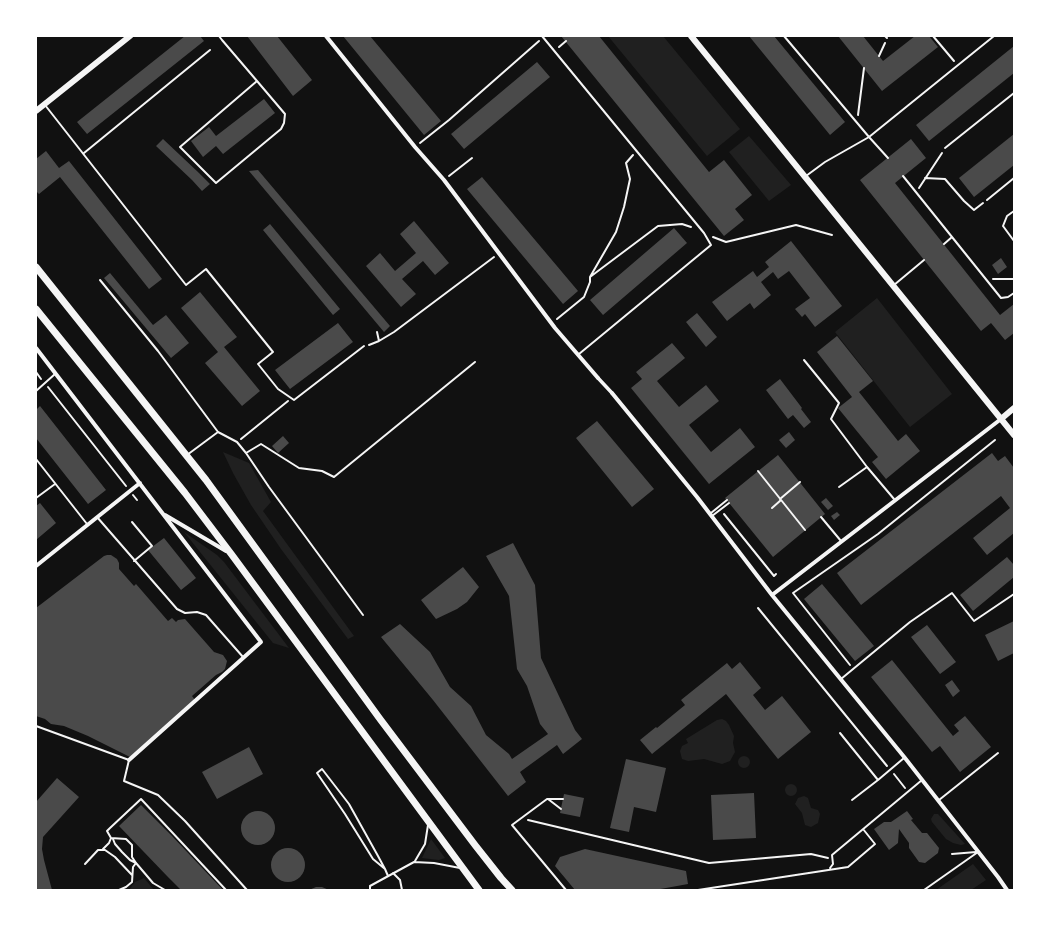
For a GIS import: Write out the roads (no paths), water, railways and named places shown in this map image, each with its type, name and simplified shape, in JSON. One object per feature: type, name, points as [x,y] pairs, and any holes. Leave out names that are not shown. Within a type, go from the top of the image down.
[{"type":"main road","points":[[36,111],[130,36]]},
{"type":"main road","points":[[691,36],[1014,435]]},
{"type":"main road","points":[[36,268],[206,480],[380,719],[475,845],[512,890]]},
{"type":"main road","points":[[36,309],[185,493],[479,890]]},
{"type":"main road","points":[[1001,419],[1014,408]]},
{"type":"street","points":[[326,36],[415,147],[444,180],[498,254],[552,324],[612,393],[711,515],[772,595],[905,758],[1007,890]]},
{"type":"street","points":[[36,348],[261,642],[129,760]]},
{"type":"street","points":[[772,595],[894,499],[1001,419]]},
{"type":"street","points":[[36,566],[140,483]]},
{"type":"street","points":[[163,514],[232,555]]},
{"type":"lane","points":[[219,36],[258,81],[285,114],[284,123],[281,129],[216,183],[180,147],[258,81]]},
{"type":"lane","points":[[784,36],[868,137],[888,158]]},
{"type":"lane","points":[[805,177],[825,162],[868,137],[994,36]]},
{"type":"lane","points":[[543,37],[704,233],[712,245],[578,355]]},
{"type":"lane","points":[[84,153],[210,50]]},
{"type":"lane","points":[[945,148],[1014,93]]},
{"type":"lane","points":[[45,104],[186,285],[206,269],[273,352],[258,364],[278,390],[294,400],[364,346]]},
{"type":"lane","points":[[903,176],[1001,298],[1008,297],[1014,293]]},
{"type":"lane","points":[[987,200],[1014,178]]},
{"type":"lane","points":[[1014,211],[1007,216],[1003,226],[1014,241]]},
{"type":"lane","points":[[944,244],[952,238]]},
{"type":"lane","points":[[893,286],[924,260]]},
{"type":"lane","points":[[100,280],[158,351],[218,432],[237,442],[246,453],[362,615]]},
{"type":"lane","points":[[804,360],[839,403],[831,419],[867,467],[894,499]]},
{"type":"lane","points":[[246,453],[261,444],[299,468],[322,471],[334,477],[475,362]]},
{"type":"lane","points":[[36,391],[56,373]]},
{"type":"lane","points":[[187,456],[218,432]]},
{"type":"lane","points":[[36,459],[88,525]]},
{"type":"lane","points":[[839,488],[867,467]]},
{"type":"lane","points":[[36,498],[55,484]]},
{"type":"lane","points":[[728,501],[720,509],[711,515],[728,501]]},
{"type":"lane","points":[[97,517],[177,609],[185,613],[197,612],[206,616],[243,658]]},
{"type":"lane","points":[[821,517],[841,542]]},
{"type":"lane","points":[[132,522],[152,546],[134,560]]},
{"type":"lane","points":[[841,679],[910,622],[952,593],[974,621],[1014,594]]},
{"type":"lane","points":[[36,726],[129,760],[124,781],[158,795],[185,821],[247,890]]},
{"type":"lane","points":[[840,733],[878,780]]},
{"type":"lane","points":[[938,800],[998,753]]},
{"type":"lane","points":[[852,800],[905,758]]},
{"type":"lane","points":[[385,869],[373,859],[317,773],[322,769],[349,804],[385,869],[388,876]]},
{"type":"lane","points":[[829,869],[833,864],[832,855],[922,780]]},
{"type":"lane","points":[[563,799],[547,799],[512,825],[566,890]]},
{"type":"lane","points":[[547,799],[561,809]]},
{"type":"lane","points":[[370,890],[370,886],[414,862],[426,844],[429,822]]},
{"type":"lane","points":[[698,890],[848,867],[876,844],[863,829]]},
{"type":"lane","points":[[952,854],[978,852]]},
{"type":"lane","points":[[924,890],[978,852]]},
{"type":"lane","points":[[414,862],[434,863],[463,868]]},
{"type":"lane","points":[[393,873],[400,880],[402,890]]}]
